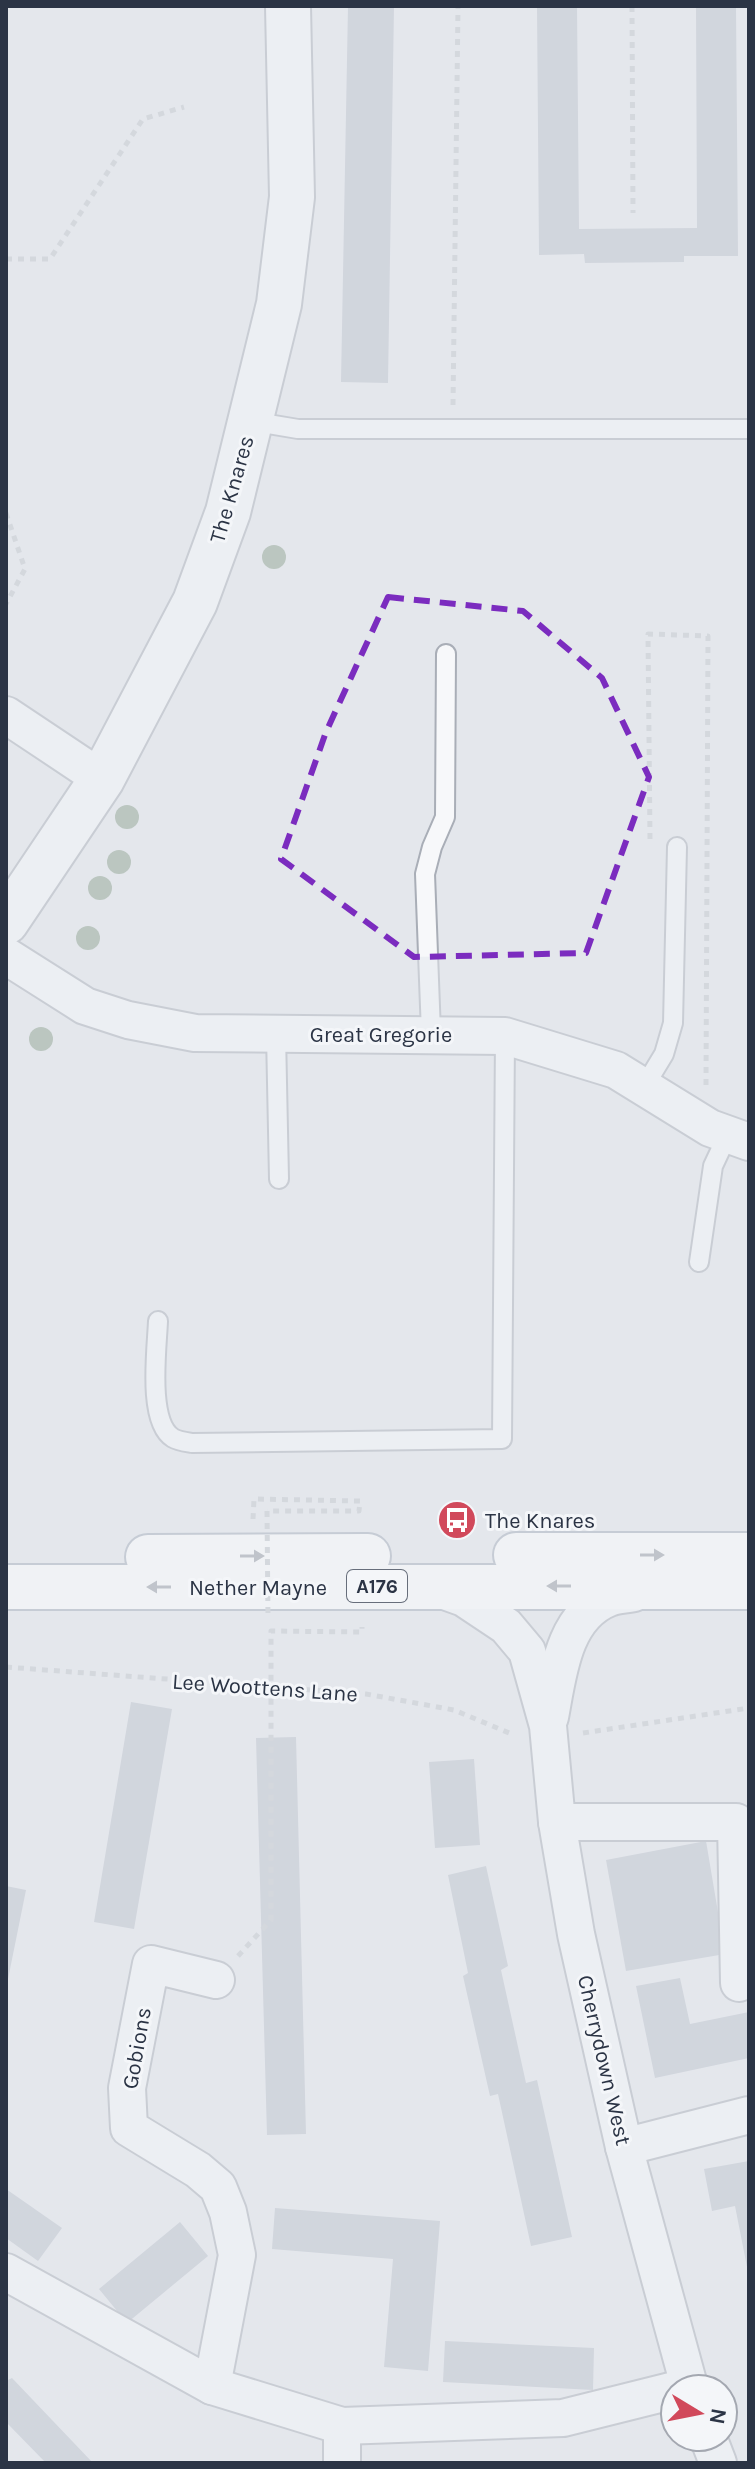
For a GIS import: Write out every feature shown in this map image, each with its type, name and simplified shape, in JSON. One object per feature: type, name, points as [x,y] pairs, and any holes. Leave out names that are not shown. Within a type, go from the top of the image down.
[{"type":"main road","name":"Nether Mayne","points":[[6,1558],[749,1555]]},
{"type":"main road","name":"Nether Mayne","points":[[6,1587],[749,1587]]},
{"type":"street","name":"The Knares","points":[[6,922],[102,779],[195,602],[228,512],[279,304],[292,197],[288,6]]},
{"type":"street","points":[[6,715],[102,779]]},
{"type":"street","name":"Great Gregorie","points":[[6,956],[85,1006],[128,1020],[195,1033],[505,1036],[616,1070],[710,1128],[739,1138]]},
{"type":"street","name":"Cherrydown West","points":[[428,1585],[464,1598],[506,1626],[527,1651],[546,1732],[576,1934],[624,2147],[680,2373]]},
{"type":"street","name":"Cherrydown West","points":[[546,1732],[560,1664],[571,1634],[586,1612],[609,1598],[677,1586]]},
{"type":"street","points":[[557,1822],[736,1822],[739,1983]]},
{"type":"street","name":"Gobions","points":[[212,2386],[237,2255],[228,2212],[218,2187],[198,2170],[129,2128],[127,2088],[151,1964],[216,1980]]},
{"type":"street","points":[[624,2147],[749,2115]]},
{"type":"street","points":[[6,2272],[212,2386],[342,2426],[563,2418],[659,2395]]},
{"type":"street","points":[[342,2426],[342,2463]]},
{"type":"lane","points":[[250,421],[298,429],[749,429]]},
{"type":"lane","points":[[431,1033],[425,874],[445,817],[446,654]]},
{"type":"lane","points":[[644,1087],[664,1054],[673,1023],[677,847]]},
{"type":"lane","points":[[276,1034],[279,1179]]},
{"type":"lane","points":[[158,1321],[156,1392],[161,1425],[173,1438],[192,1443],[502,1439],[505,1036]]},
{"type":"lane","points":[[699,1262],[713,1166],[739,1138]]},
{"type":"path","points":[[453,429],[458,6]]},
{"type":"path","points":[[632,6],[633,213]]},
{"type":"path","points":[[6,259],[50,259],[143,119],[184,107]]},
{"type":"path","points":[[6,513],[25,569],[6,604]]},
{"type":"path","points":[[651,851],[648,634],[708,636],[706,1086]]},
{"type":"path","points":[[253,1521],[254,1499],[360,1501],[359,1511],[267,1511],[268,1618]]},
{"type":"path","points":[[216,1980],[271,1920],[271,1631],[279,1632]]},
{"type":"path","name":"Lee Woottens Lane","points":[[6,1667],[366,1694],[454,1710],[546,1732]]},
{"type":"path","points":[[546,1732],[749,1708]]},
{"type":"highlighted area","points":[[388,597],[523,611],[602,678],[649,777],[586,953],[414,957],[281,859],[326,732]]},
{"type":"building","points":[[348,6],[394,6],[388,383],[341,382]]},
{"type":"building","points":[[537,6],[577,6],[579,229],[697,228],[696,6],[736,6],[738,256],[684,256],[684,262],[585,263],[584,254],[539,255]]},
{"type":"building","points":[[131,1702],[172,1709],[134,1929],[94,1922]]},
{"type":"building","points":[[296,1737],[306,2134],[267,2135],[256,1738]]},
{"type":"building","points":[[474,1759],[480,1845],[435,1848],[429,1762]]},
{"type":"building","points":[[706,1841],[725,1954],[626,1971],[606,1860]]},
{"type":"building","points":[[486,1866],[508,1966],[501,1970],[526,2083],[537,2080],[572,2237],[531,2246],[498,2094],[490,2096],[463,1976],[468,1973],[448,1875]]},
{"type":"building","points":[[6,1886],[26,1890],[7,1984],[6,1984]]},
{"type":"building","points":[[680,1978],[690,2024],[749,2012],[749,2058],[655,2078],[636,1986]]},
{"type":"building","points":[[749,2161],[748,2272],[735,2206],[712,2211],[704,2169]]},
{"type":"building","points":[[6,2189],[62,2228],[38,2261],[6,2238]]},
{"type":"building","points":[[275,2208],[440,2221],[428,2371],[384,2367],[393,2259],[272,2249]]},
{"type":"building","points":[[180,2222],[208,2256],[127,2323],[99,2289]]},
{"type":"building","points":[[445,2341],[594,2348],[593,2390],[443,2382]]},
{"type":"building","points":[[12,2378],[93,2463],[46,2463],[6,2422],[6,2381]]},
{"type":"place","name":"The Knares","points":[[457,1520]]}]
